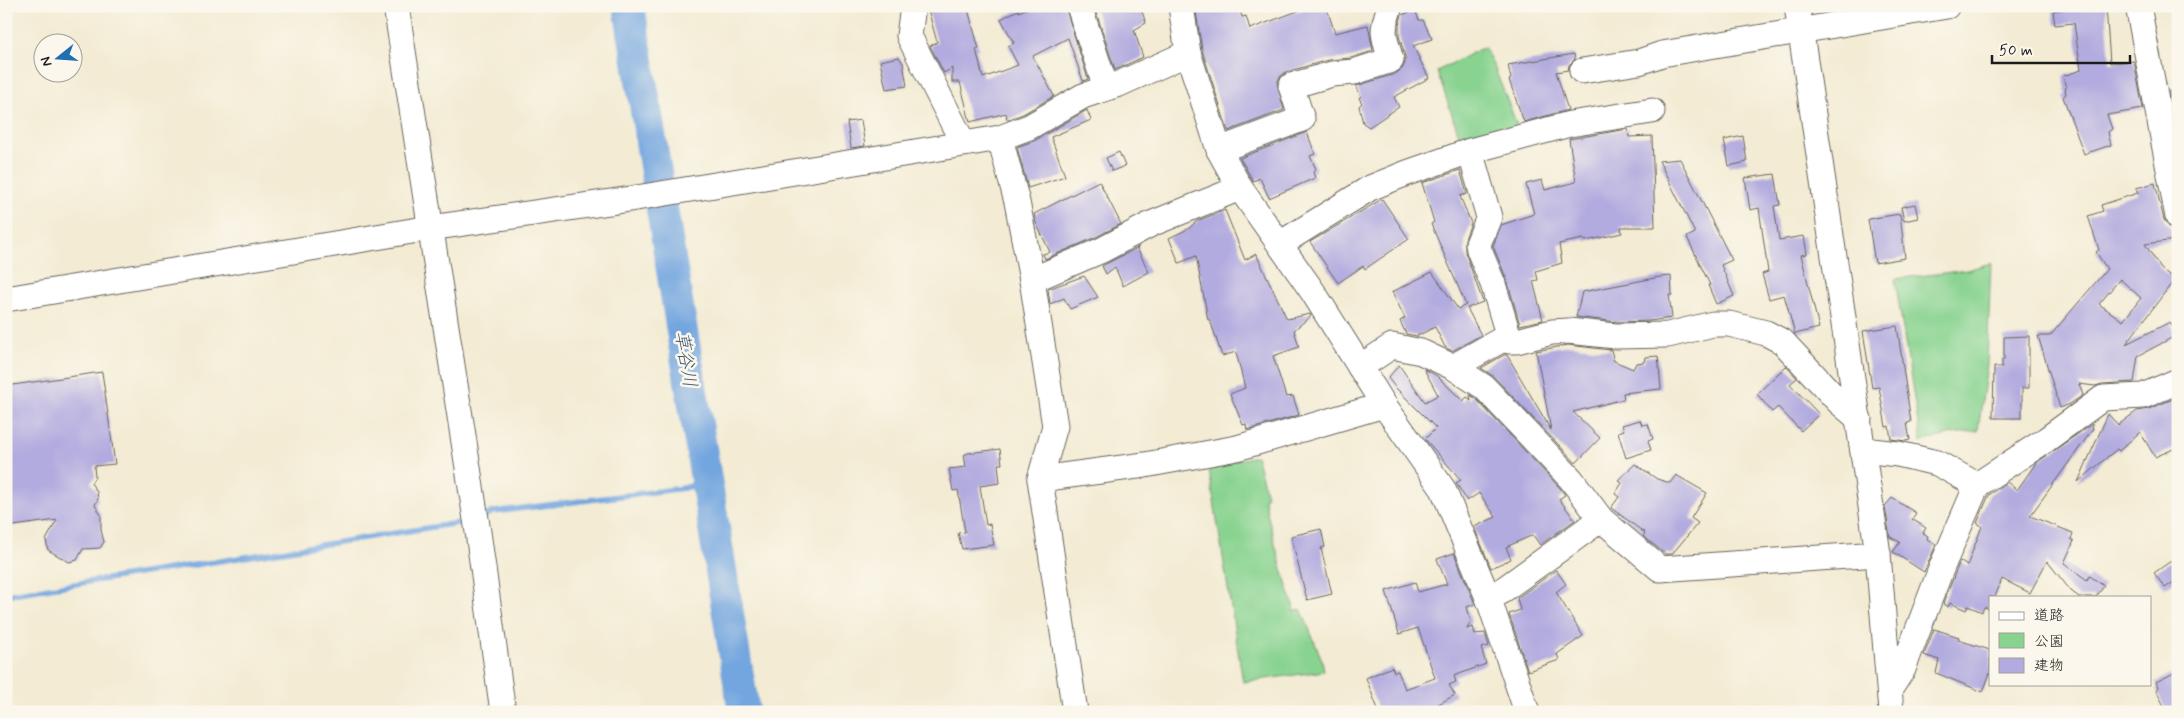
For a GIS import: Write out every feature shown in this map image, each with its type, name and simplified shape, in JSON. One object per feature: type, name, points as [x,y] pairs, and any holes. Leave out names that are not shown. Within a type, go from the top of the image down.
[{"type":"street","points":[[396,6],[478,532],[503,712]]},
{"type":"street","points":[[913,6],[909,36],[963,143]]},
{"type":"street","points":[[1079,6],[1106,88]]},
{"type":"street","points":[[1219,150],[1302,119],[1291,86],[1332,74],[1354,72],[1391,60],[1383,32],[1385,18],[1390,6]]},
{"type":"street","points":[[1797,6],[1878,554],[1890,700]]},
{"type":"street","points":[[1582,70],[1639,62],[1662,54],[1947,6]]},
{"type":"street","points":[[2138,6],[2178,217]]},
{"type":"street","points":[[1187,9],[1188,53],[1219,150],[1240,188],[1280,244],[1384,405],[1443,489],[1488,600],[1527,712]]},
{"type":"street","points":[[6,299],[430,228],[624,200],[1000,138],[1030,127],[1083,96],[1188,53]]},
{"type":"street","points":[[1280,244],[1370,188],[1470,150],[1581,122],[1652,111]]},
{"type":"street","points":[[1000,138],[1017,202],[1032,280],[1055,426],[1040,479],[1075,712]]},
{"type":"street","points":[[1470,150],[1489,217],[1478,244],[1479,250],[1493,284],[1510,341]]},
{"type":"street","points":[[1032,280],[1102,250],[1151,224],[1240,188]]},
{"type":"street","points":[[1453,367],[1501,340],[1510,341],[1552,332],[1568,331],[1616,336],[1668,334],[1713,324],[1745,326],[1784,342],[1839,402],[1859,419]]},
{"type":"street","points":[[1360,367],[1392,346],[1421,352],[1453,367],[1484,387],[1571,479],[1601,519],[1660,569],[1878,554]]},
{"type":"street","points":[[1890,700],[1941,569],[1977,485],[2047,439],[2103,398],[2143,396],[2178,381]]},
{"type":"street","points":[[1040,479],[1145,465],[1237,448],[1384,405]]},
{"type":"street","points":[[1863,450],[1898,454],[1937,463],[1977,485]]},
{"type":"street","points":[[1488,600],[1601,519]]},
{"type":"green space","points":[[1484,47],[1493,64],[1520,133],[1463,147],[1437,71]]},
{"type":"green space","points":[[1991,263],[1987,364],[1978,431],[1952,434],[1921,442],[1895,279],[1967,270]]},
{"type":"green space","points":[[1256,456],[1267,496],[1264,498],[1278,555],[1295,611],[1301,609],[1322,660],[1324,671],[1243,682],[1209,470],[1221,464]]},
{"type":"building","points":[[927,6],[967,6],[979,49],[976,49],[983,78],[1018,65],[1008,46],[1014,43],[1001,19],[1031,6],[1065,6],[1088,79],[1083,81],[1068,38],[1033,56],[1054,96],[1023,114],[1007,120],[1006,113],[970,122],[960,82],[952,82],[952,68],[944,73],[930,46],[937,42]]},
{"type":"building","points":[[1094,6],[1140,6],[1146,23],[1134,30],[1143,57],[1115,70]]},
{"type":"building","points":[[1205,6],[1239,6],[1242,17],[1246,16],[1250,29],[1311,6],[1326,6],[1335,33],[1368,25],[1373,51],[1351,58],[1328,60],[1286,72],[1277,83],[1284,110],[1228,131],[1202,50],[1196,12]]},
{"type":"building","points":[[2082,6],[2106,6],[2110,63],[2134,61],[2143,109],[2107,115],[2112,129],[2108,132],[2111,145],[2084,154],[2063,97],[2066,94],[2066,88],[2063,76],[2081,70],[2074,23],[2055,25],[2053,11]]},
{"type":"building","points":[[1415,10],[1419,20],[1423,20],[1432,39],[1413,46],[1429,78],[1394,97],[1399,107],[1369,127],[1363,123],[1359,106],[1362,103],[1359,98],[1361,96],[1356,86],[1395,74],[1402,69],[1405,63],[1405,56],[1399,36],[1399,25],[1402,15]]},
{"type":"building","points":[[1574,54],[1575,59],[1569,65],[1568,70],[1556,72],[1568,110],[1524,122],[1509,80],[1511,79],[1508,65]]},
{"type":"building","points":[[899,57],[903,63],[907,86],[886,89],[880,61]]},
{"type":"building","points":[[2178,90],[2178,104],[2171,105],[2169,91]]},
{"type":"building","points":[[1087,110],[1091,120],[1051,137],[1065,176],[1028,188],[1017,147],[1036,140]]},
{"type":"building","points":[[861,120],[865,146],[851,148],[847,122]]},
{"type":"building","points":[[1628,129],[1629,137],[1652,136],[1655,227],[1621,227],[1622,233],[1586,241],[1583,239],[1559,244],[1562,263],[1536,271],[1538,280],[1533,281],[1543,320],[1520,325],[1507,280],[1493,246],[1501,225],[1534,214],[1526,184],[1542,180],[1545,190],[1576,182],[1569,139]]},
{"type":"building","points":[[1307,132],[1315,154],[1310,156],[1316,169],[1313,172],[1315,178],[1269,198],[1260,178],[1253,181],[1240,158]]},
{"type":"building","points":[[1743,136],[1747,162],[1729,166],[1724,140]]},
{"type":"building","points":[[1119,152],[1125,166],[1112,171],[1106,158]]},
{"type":"building","points":[[1680,159],[1732,260],[1721,265],[1734,296],[1716,304],[1708,285],[1710,285],[1687,237],[1695,233],[1659,161]]},
{"type":"building","points":[[1460,170],[1467,194],[1460,196],[1471,223],[1465,239],[1465,252],[1483,302],[1467,308],[1481,335],[1452,351],[1445,347],[1435,327],[1417,336],[1406,334],[1400,321],[1405,318],[1392,292],[1432,272],[1458,309],[1466,305],[1431,224],[1434,222],[1422,183]]},
{"type":"building","points":[[1775,174],[1780,205],[1774,206],[1779,240],[1804,236],[1807,254],[1801,255],[1819,328],[1795,334],[1784,295],[1769,299],[1762,274],[1768,272],[1759,208],[1750,210],[1745,178]]},
{"type":"building","points":[[1099,181],[1121,224],[1045,259],[1043,254],[1050,252],[1036,223],[1034,214]]},
{"type":"building","points":[[2155,183],[2164,220],[2171,229],[2175,240],[2145,244],[2161,269],[2175,279],[2126,344],[2170,322],[2177,335],[2138,356],[2134,382],[2095,386],[2079,384],[2083,395],[2060,408],[2038,336],[2050,336],[2107,269],[2096,252],[2099,250],[2088,216],[2103,211],[2101,205],[2138,193],[2136,188]],"holes":[[[2120,279],[2141,298],[2123,321],[2099,304]]]},
{"type":"building","points":[[1382,199],[1409,239],[1365,269],[1363,266],[1338,283],[1310,242]]},
{"type":"building","points":[[1915,204],[1918,218],[1904,221],[1901,207]]},
{"type":"building","points":[[1225,210],[1245,260],[1256,254],[1287,319],[1310,314],[1311,316],[1294,330],[1299,347],[1273,356],[1286,397],[1293,396],[1299,415],[1247,430],[1246,424],[1243,425],[1230,394],[1245,388],[1236,352],[1222,356],[1210,320],[1208,320],[1196,256],[1179,263],[1169,238],[1188,229],[1197,221]]},
{"type":"building","points":[[1900,214],[1905,258],[1875,263],[1868,219]]},
{"type":"building","points":[[1137,248],[1149,272],[1123,286],[1115,267],[1106,274],[1102,266]]},
{"type":"building","points":[[1084,276],[1098,297],[1070,309],[1064,298],[1050,304],[1048,289]]},
{"type":"building","points":[[1671,276],[1672,295],[1669,295],[1672,318],[1617,322],[1576,317],[1582,292]]},
{"type":"building","points":[[1897,326],[1911,422],[1907,423],[1910,440],[1905,441],[1891,439],[1889,426],[1886,427],[1879,387],[1872,388],[1863,331]]},
{"type":"building","points":[[2029,336],[2029,388],[2022,388],[2022,418],[1993,418],[1994,367],[2002,367],[2004,337]]},
{"type":"building","points":[[1568,345],[1611,350],[1614,361],[1633,369],[1636,363],[1644,362],[1645,357],[1658,356],[1661,389],[1623,393],[1624,399],[1573,412],[1600,438],[1576,463],[1494,377],[1481,368],[1507,355],[1551,430],[1536,351]]},
{"type":"building","points":[[1399,365],[1425,402],[1438,395],[1424,369],[1437,376],[1463,401],[1467,397],[1471,400],[1470,395],[1475,398],[1560,488],[1565,495],[1559,499],[1575,520],[1540,545],[1533,535],[1506,547],[1511,559],[1491,568],[1474,527],[1496,517],[1479,493],[1467,501],[1456,483],[1461,480],[1425,439],[1436,428],[1388,378]]},
{"type":"building","points":[[1786,366],[1797,378],[1790,384],[1819,414],[1801,431],[1778,407],[1772,412],[1757,394]]},
{"type":"building","points":[[102,372],[115,464],[94,466],[95,477],[91,483],[97,492],[98,499],[95,505],[101,515],[101,530],[104,542],[100,548],[83,549],[77,560],[69,562],[48,550],[46,540],[57,520],[6,527],[6,386]]},
{"type":"building","points":[[2178,397],[2178,447],[2155,457],[2140,432],[2119,451],[2117,449],[2078,482],[2108,414],[2118,425],[2137,411],[2149,409]]},
{"type":"building","points":[[1640,420],[1642,425],[1648,424],[1653,439],[1648,441],[1651,450],[1626,458],[1618,432],[1624,430],[1622,425]]},
{"type":"building","points":[[2092,424],[2093,429],[2030,516],[2073,533],[2071,539],[2074,541],[2064,563],[2087,580],[2090,576],[2104,586],[2097,596],[2078,596],[2071,591],[2047,561],[2030,593],[2002,579],[1995,596],[1989,596],[1989,609],[1984,607],[1982,612],[1968,606],[1966,610],[1950,603],[1948,607],[1943,604],[1960,561],[1967,566],[1982,526],[1977,523],[1989,495],[2007,482],[2017,490],[2036,463]]},
{"type":"building","points":[[1000,449],[1002,464],[998,464],[1000,483],[980,486],[986,525],[990,524],[994,545],[962,549],[958,533],[965,532],[958,490],[953,491],[949,469],[966,467],[964,455],[968,453]]},
{"type":"building","points":[[1635,464],[1657,479],[1670,483],[1676,475],[1707,493],[1691,518],[1698,523],[1672,554],[1665,554],[1643,536],[1645,533],[1611,508],[1619,497],[1615,494],[1622,483],[1618,480]]},
{"type":"building","points":[[1892,498],[1916,513],[1912,519],[1926,528],[1923,533],[1928,536],[1927,539],[1936,545],[1924,572],[1893,552],[1900,542],[1890,537],[1885,506]]},
{"type":"building","points":[[1321,529],[1325,547],[1321,548],[1332,594],[1307,600],[1291,536]]},
{"type":"building","points":[[1454,553],[1475,604],[1467,607],[1471,621],[1467,629],[1473,627],[1475,634],[1485,633],[1489,646],[1481,648],[1486,664],[1454,676],[1456,682],[1449,685],[1455,695],[1424,712],[1379,712],[1366,678],[1392,667],[1394,672],[1398,671],[1405,689],[1435,678],[1418,628],[1399,634],[1386,591],[1415,582],[1418,592],[1447,584],[1437,559]]},
{"type":"building","points":[[2178,556],[2178,579],[2165,588],[2154,573]]},
{"type":"building","points":[[1556,570],[1566,584],[1556,592],[1583,636],[1557,654],[1559,660],[1528,671],[1509,614],[1520,610],[1517,598]]},
{"type":"building","points":[[1934,629],[1959,637],[1958,640],[1989,650],[1989,676],[1983,692],[1936,673],[1939,660],[1924,655]]},
{"type":"building","points":[[2178,671],[2178,712],[2167,712],[2156,690],[2158,687],[2156,682]]},
{"type":"waterway","name":"草谷川","points":[[629,6],[744,712]]},
{"type":"waterway","points":[[482,517],[493,512],[684,488],[706,482]]},
{"type":"waterway","points":[[6,595],[471,521]]}]
